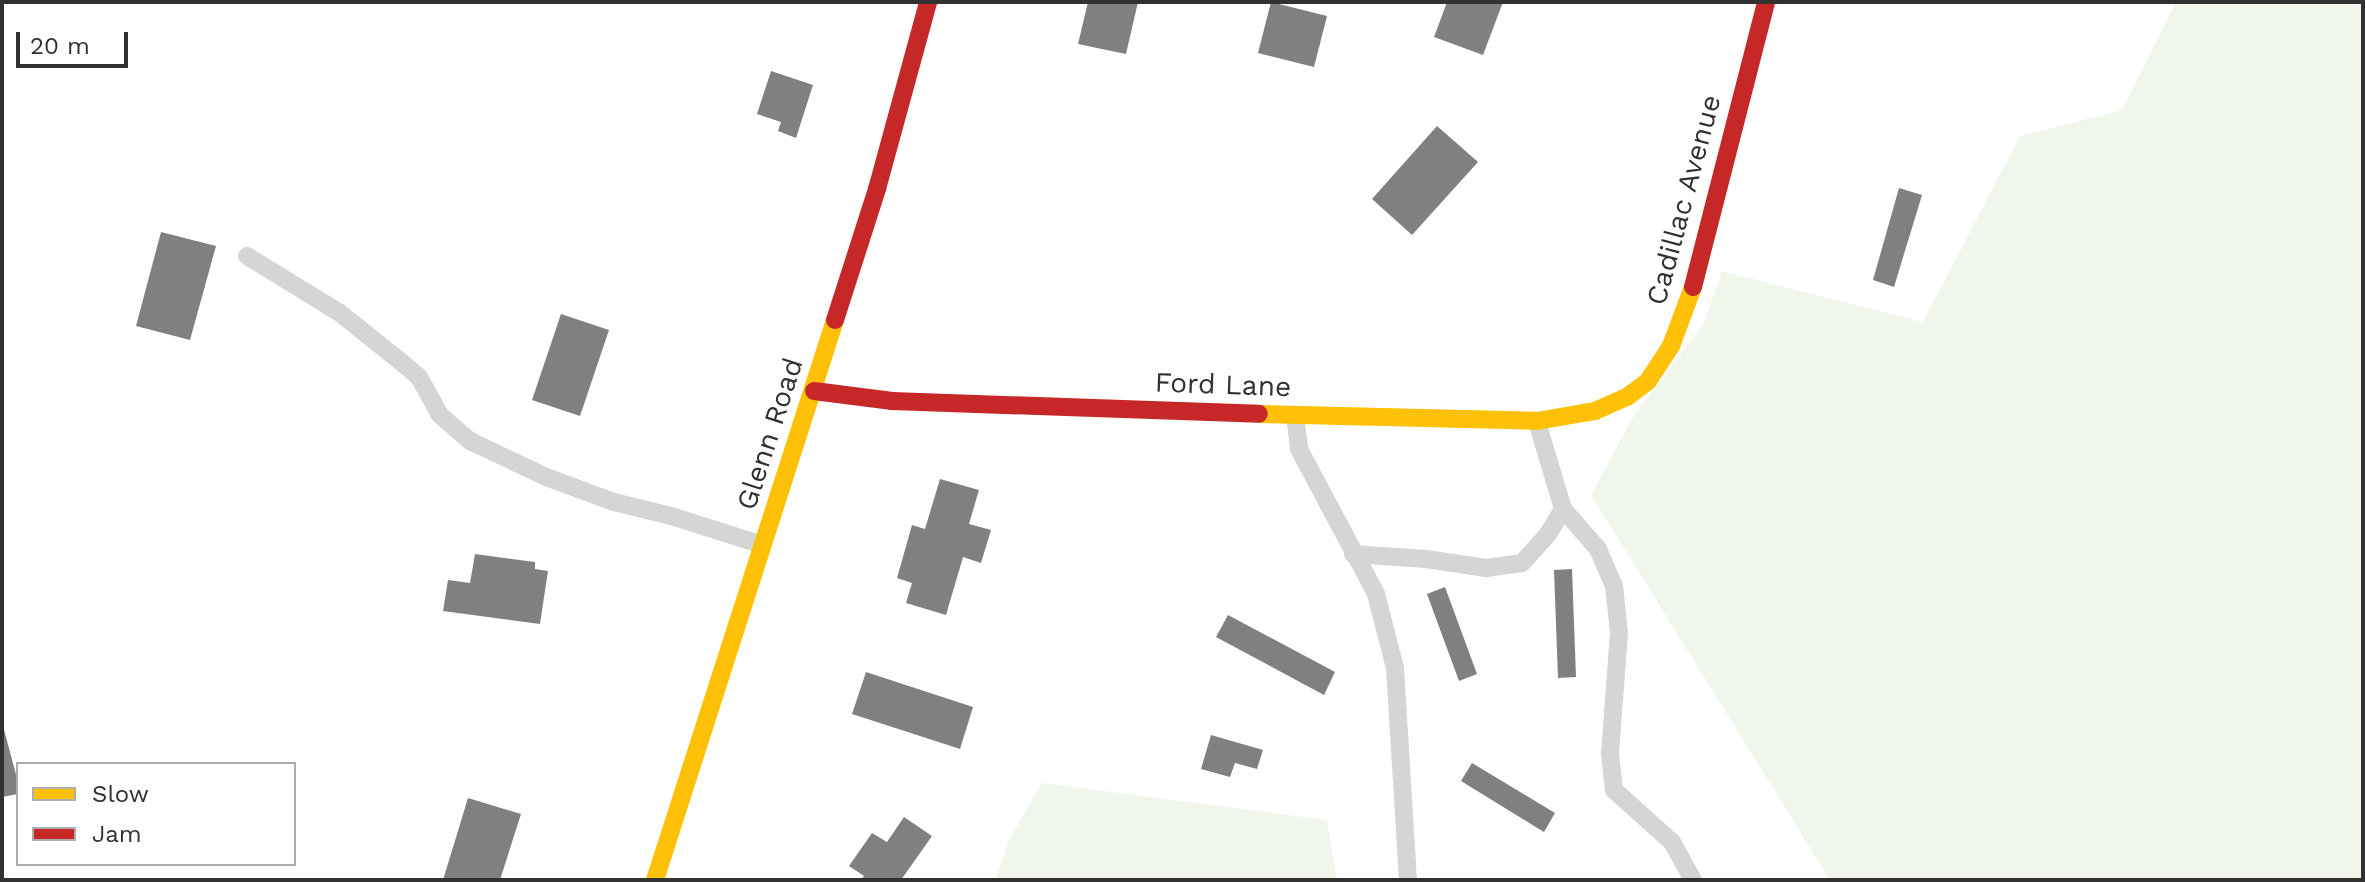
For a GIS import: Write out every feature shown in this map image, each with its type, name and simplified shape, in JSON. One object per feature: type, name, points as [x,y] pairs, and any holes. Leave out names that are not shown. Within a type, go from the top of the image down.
[{"type":"street","name":"Glenn Road","points":[[655,880],[877,189],[928,2]]},
{"type":"street","name":"Cadillac Avenue","points":[[1627,397],[1648,381],[1671,346],[1688,306],[1766,2]]},
{"type":"street","name":"Ford Lane","points":[[814,391],[892,401],[1537,421],[1581,415],[1627,397]]},
{"type":"lane","points":[[247,256],[340,313],[405,365],[419,377],[440,415],[470,441],[546,477],[614,502],[764,545]]},
{"type":"lane","points":[[1295,415],[1299,449],[1376,594],[1395,668],[1408,880]]},
{"type":"lane","points":[[1537,421],[1563,509],[1598,549],[1614,586],[1619,633],[1610,753],[1614,790],[1672,842],[1693,880]]},
{"type":"lane","points":[[1353,554],[1426,559],[1486,568],[1522,563],[1548,534],[1563,509]]},
{"type":"shaded area","points":[[2176,2],[2363,2],[2363,880],[1830,880],[1591,495],[1633,417],[1704,323],[1722,271],[1923,322],[2020,136],[2122,110]]},
{"type":"shaded area","points":[[1042,783],[1327,820],[1337,880],[995,880],[1009,840]]},
{"type":"building","points":[[1088,2],[1138,2],[1126,54],[1078,44]]},
{"type":"building","points":[[1271,2],[1327,16],[1314,67],[1258,53]]},
{"type":"building","points":[[1447,2],[1503,2],[1483,55],[1434,37]]},
{"type":"building","points":[[771,71],[813,85],[796,138],[778,131],[781,122],[757,114]]},
{"type":"building","points":[[1437,126],[1478,162],[1412,235],[1372,199]]},
{"type":"building","points":[[1899,188],[1922,195],[1894,287],[1873,280]]},
{"type":"building","points":[[161,232],[216,246],[190,340],[136,326]]},
{"type":"building","points":[[561,314],[609,330],[580,416],[532,400]]},
{"type":"building","points":[[940,479],[979,490],[969,524],[991,530],[981,563],[963,557],[946,615],[906,603],[912,583],[897,578],[912,525],[925,529]]},
{"type":"building","points":[[475,554],[535,562],[535,569],[548,571],[540,624],[443,611],[448,580],[470,583]]},
{"type":"building","points":[[1572,569],[1576,677],[1558,678],[1554,570]]},
{"type":"building","points":[[1445,587],[1477,674],[1459,681],[1427,594]]},
{"type":"building","points":[[1228,615],[1335,672],[1324,695],[1216,637]]},
{"type":"building","points":[[866,672],[973,707],[960,749],[852,714]]},
{"type":"building","points":[[2,722],[16,774],[16,794],[2,797]]},
{"type":"building","points":[[1211,735],[1263,750],[1257,769],[1235,763],[1230,777],[1201,769]]},
{"type":"building","points":[[1472,763],[1555,813],[1544,832],[1461,781]]},
{"type":"building","points":[[468,798],[521,814],[500,880],[443,880]]},
{"type":"building","points":[[904,817],[932,836],[901,880],[861,880],[864,876],[849,866],[872,833],[887,842]]},
{"type":"traffic: slow","points":[[1259,414],[1537,421],[1595,411],[1627,397],[1648,381],[1671,346],[1693,287]]},
{"type":"traffic: slow","points":[[655,880],[835,320]]},
{"type":"traffic: jam","points":[[835,320],[877,189],[928,2]]},
{"type":"traffic: jam","points":[[1693,287],[1766,2]]},
{"type":"traffic: jam","points":[[814,391],[892,401],[1259,414]]}]
